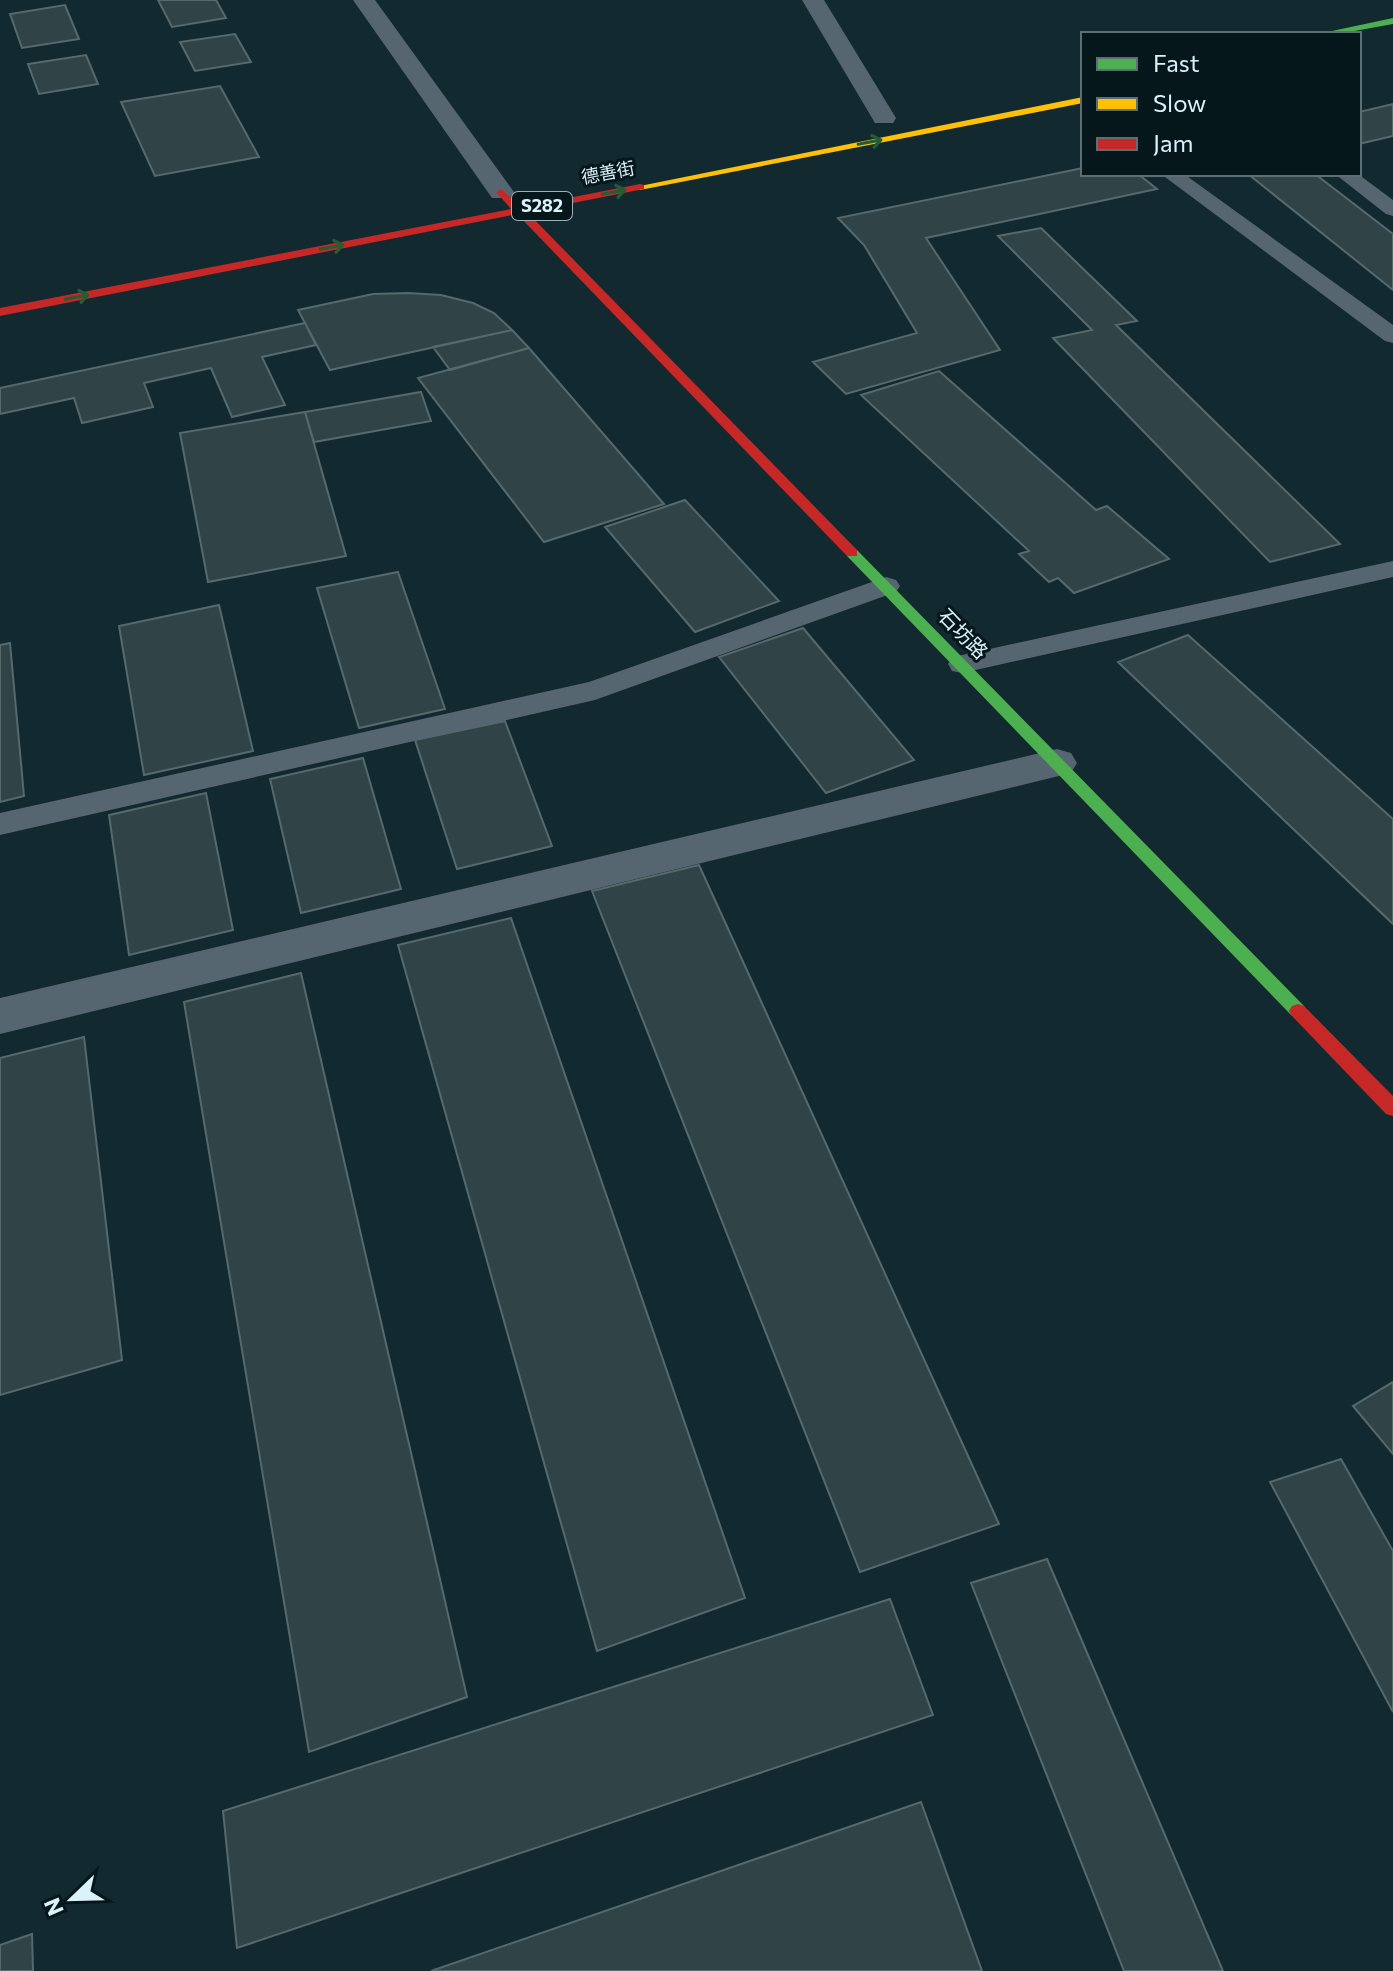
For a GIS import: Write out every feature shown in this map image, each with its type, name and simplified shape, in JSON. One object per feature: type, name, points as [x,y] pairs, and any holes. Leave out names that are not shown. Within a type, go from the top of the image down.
[{"type":"main road","points":[[1334,32],[1393,21]]},
{"type":"main road","points":[[1361,46],[1393,40]]},
{"type":"main road","name":"德善街","points":[[0,312],[1079,105]]},
{"type":"main road","name":"石坊路","points":[[501,192],[1393,1108]]},
{"type":"street","points":[[364,0],[501,192]]},
{"type":"street","points":[[813,0],[884,118]]},
{"type":"street","points":[[0,1016],[1057,763]]},
{"type":"lane","points":[[1174,176],[1393,336]]},
{"type":"lane","points":[[1348,176],[1393,210]]},
{"type":"lane","points":[[962,664],[1393,569]]},
{"type":"lane","points":[[0,824],[581,694],[886,586]]},
{"type":"building","points":[[158,0],[216,0],[226,18],[172,27]]},
{"type":"building","points":[[65,5],[79,39],[22,48],[10,14]]},
{"type":"building","points":[[235,34],[251,62],[195,71],[180,42]]},
{"type":"building","points":[[86,55],[98,84],[39,94],[28,64]]},
{"type":"building","points":[[220,86],[259,157],[155,176],[121,102]]},
{"type":"building","points":[[1393,104],[1393,136],[1361,144],[1361,112]]},
{"type":"building","points":[[1081,168],[1081,176],[1141,176],[1157,189],[926,238],[1000,350],[846,394],[813,362],[917,333],[864,245],[838,218]]},
{"type":"building","points":[[1250,176],[1318,176],[1393,234],[1393,290]]},
{"type":"building","points":[[1041,228],[1137,321],[1116,325],[1340,544],[1270,562],[1053,338],[1092,330],[998,236]]},
{"type":"building","points":[[373,294],[441,295],[473,303],[494,313],[512,330],[330,370],[298,310]]},
{"type":"building","points":[[305,323],[316,345],[262,357],[285,405],[232,417],[211,368],[144,383],[153,407],[82,423],[74,398],[0,414],[0,388]]},
{"type":"building","points":[[512,330],[529,348],[450,370],[433,347]]},
{"type":"building","points":[[529,348],[664,504],[544,542],[418,378]]},
{"type":"building","points":[[939,371],[1096,510],[1107,506],[1169,559],[1074,593],[1058,578],[1049,582],[1019,554],[1029,551],[861,395]]},
{"type":"building","points":[[421,392],[431,421],[314,442],[305,412]]},
{"type":"building","points":[[305,412],[346,556],[208,582],[180,433]]},
{"type":"building","points":[[685,500],[779,601],[695,632],[605,527]]},
{"type":"building","points":[[398,572],[445,709],[359,728],[317,588]]},
{"type":"building","points":[[219,605],[253,751],[144,775],[119,626]]},
{"type":"building","points":[[803,628],[914,760],[826,793],[719,657]]},
{"type":"building","points":[[1188,635],[1393,819],[1393,924],[1118,662]]},
{"type":"building","points":[[10,643],[24,796],[0,802],[0,645]]},
{"type":"building","points":[[505,721],[552,846],[457,869],[415,740]]},
{"type":"building","points":[[363,758],[401,889],[301,913],[270,779]]},
{"type":"building","points":[[206,793],[233,930],[129,955],[109,815]]},
{"type":"building","points":[[699,865],[999,1524],[860,1572],[592,891]]},
{"type":"building","points":[[511,918],[745,1598],[597,1651],[398,945]]},
{"type":"building","points":[[301,973],[467,1697],[309,1752],[184,1002]]},
{"type":"building","points":[[84,1037],[122,1360],[0,1395],[0,1058]]},
{"type":"building","points":[[1393,1382],[1393,1454],[1353,1406]]},
{"type":"building","points":[[1341,1459],[1393,1551],[1393,1712],[1270,1482]]},
{"type":"building","points":[[1047,1559],[1223,1971],[1124,1971],[971,1583]]},
{"type":"building","points":[[890,1599],[933,1715],[237,1948],[223,1811]]},
{"type":"building","points":[[921,1802],[982,1971],[431,1971]]},
{"type":"building","points":[[32,1934],[33,1971],[0,1971],[0,1945]]},
{"type":"traffic: fast","points":[[1334,32],[1393,21]]},
{"type":"traffic: fast","points":[[852,553],[1298,1011]]},
{"type":"traffic: slow","points":[[640,187],[1081,100]]},
{"type":"traffic: jam","points":[[0,312],[640,187]]},
{"type":"traffic: jam","points":[[501,192],[852,553]]},
{"type":"traffic: jam","points":[[1298,1011],[1393,1108]]}]
